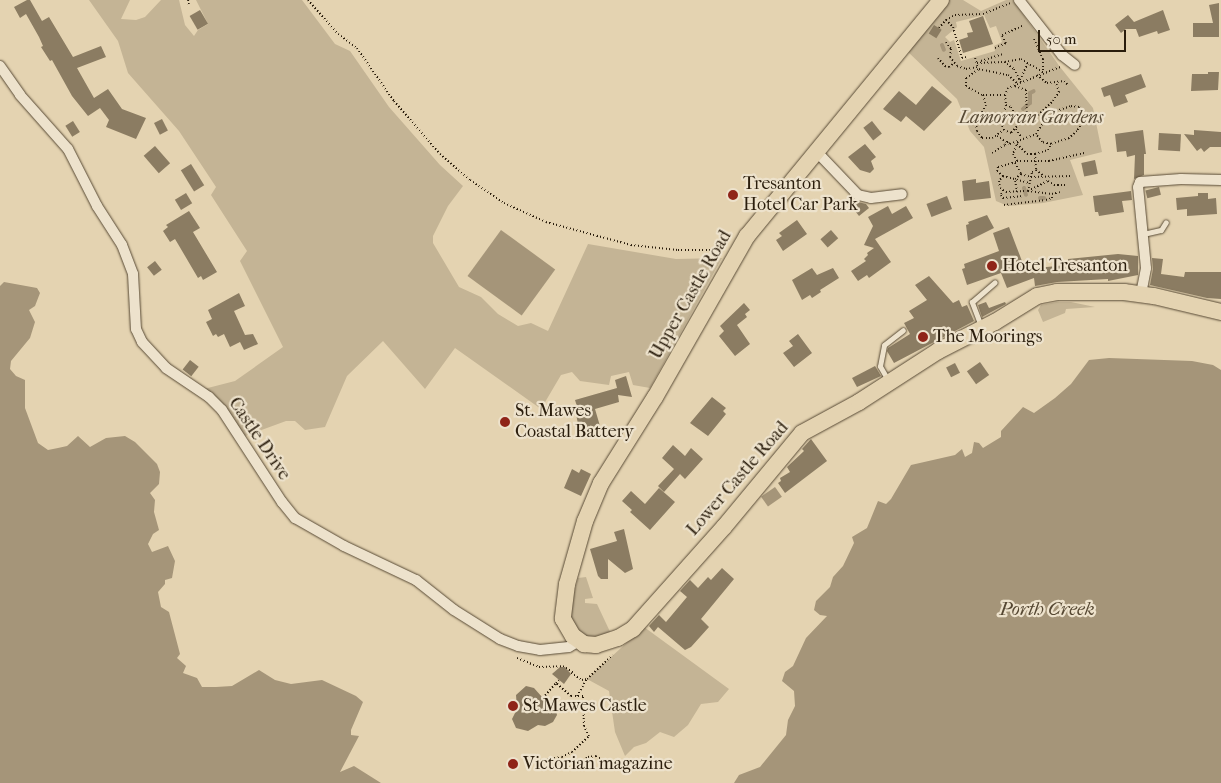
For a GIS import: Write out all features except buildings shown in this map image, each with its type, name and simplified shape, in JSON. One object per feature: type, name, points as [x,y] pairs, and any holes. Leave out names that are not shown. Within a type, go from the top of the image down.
[{"type":"main road","name":"Upper Castle Road","points":[[582,642],[566,627],[563,614],[570,569],[588,510],[601,483],[656,397],[738,250],[756,223],[941,0]]},
{"type":"main road","name":"Lower Castle Road","points":[[582,642],[596,645],[610,642],[633,629],[724,527],[795,439],[815,424],[859,402],[944,347],[982,328],[1037,296],[1104,292],[1141,294],[1221,312]]},
{"type":"street","points":[[1016,5],[1062,55],[1075,65]]},
{"type":"street","name":"Castle Drive","points":[[0,66],[20,95],[68,149],[97,206],[122,245],[133,274],[136,329],[142,342],[166,368],[209,397],[222,410],[282,502],[295,518],[344,546],[416,580],[459,614],[500,639],[518,646],[540,650],[569,647],[582,642]]},
{"type":"street","points":[[816,150],[858,195],[871,198],[902,194]]},
{"type":"street","points":[[1141,294],[1146,276],[1138,187],[1140,182],[1181,178],[1221,180]]},
{"type":"lane","points":[[1143,234],[1161,230],[1166,222]]},
{"type":"lane","points":[[982,328],[972,302],[995,282]]},
{"type":"lane","points":[[889,382],[880,366],[884,345],[903,330]]},
{"type":"path","points":[[188,0],[189,5]]},
{"type":"path","points":[[308,0],[338,34],[358,48],[394,101],[440,154],[470,180],[504,203],[546,222],[631,245],[678,250],[738,250]]},
{"type":"path","points":[[939,28],[946,20],[955,16],[983,14],[1010,3],[1016,5]]},
{"type":"path","points":[[995,48],[1006,43],[1002,35],[1025,25],[1021,19]]},
{"type":"path","points":[[946,20],[953,27],[962,58],[967,57]]},
{"type":"path","points":[[1030,33],[1040,48],[1043,72]]},
{"type":"path","points":[[946,42],[950,49],[950,57],[954,63],[966,69],[979,68],[1008,75],[1020,82]]},
{"type":"path","points":[[977,63],[1002,54]]},
{"type":"path","points":[[938,58],[945,66],[949,67],[954,63]]},
{"type":"path","points":[[975,58],[979,68]]},
{"type":"path","points":[[977,63],[1021,59],[1043,72]]},
{"type":"path","points":[[1004,62],[1014,69],[1020,82]]},
{"type":"path","points":[[1020,82],[1028,63]]},
{"type":"path","points":[[1006,106],[1010,107],[1018,118],[1019,124],[1010,133],[1004,130],[1001,123],[1006,106],[1004,95],[1008,88],[1043,72],[1060,67]]},
{"type":"path","points":[[979,68],[966,78],[966,86],[982,94],[1004,95]]},
{"type":"path","points":[[1037,75],[1047,83],[1064,81],[1068,85]]},
{"type":"path","points":[[1015,86],[1026,90],[1027,116],[1031,118],[1049,106],[1059,92],[1056,83]]},
{"type":"path","points":[[982,94],[986,106],[976,122],[977,131],[982,138],[997,136],[1004,130]]},
{"type":"path","points":[[1021,174],[1014,154],[1017,143],[1021,138],[1036,134],[1046,118],[1056,111],[1071,106],[1079,108],[1084,112],[1078,131],[1069,138],[1051,144],[1042,142],[1036,134]]},
{"type":"path","points":[[1016,129],[1020,132],[1021,138]]},
{"type":"path","points":[[997,136],[1010,144],[1017,143]]},
{"type":"path","points":[[992,153],[1005,145],[1008,140]]},
{"type":"path","points":[[1017,143],[1027,154],[1048,150],[1051,144]]},
{"type":"path","points":[[1028,183],[1003,176],[997,171],[998,167],[1007,163],[1036,162],[1085,153]]},
{"type":"path","points":[[1028,191],[1028,183],[1036,170],[1035,154]]},
{"type":"path","points":[[1036,170],[1054,185],[1065,185]]},
{"type":"path","points":[[1021,174],[1031,177],[1043,177]]},
{"type":"path","points":[[1015,179],[1021,174]]},
{"type":"path","points":[[1003,176],[999,181],[1000,188],[1006,192],[1028,191],[1052,194],[1060,192]]},
{"type":"path","points":[[1028,191],[1048,180],[1072,176]]},
{"type":"path","points":[[1042,184],[1043,177]]},
{"type":"path","points":[[1015,179],[1017,192]]},
{"type":"path","points":[[1003,190],[1001,195],[1003,198],[1023,196]]},
{"type":"path","points":[[1022,192],[1024,202]]},
{"type":"path","points":[[1004,205],[1052,198],[1052,194]]},
{"type":"path","points":[[571,673],[582,680],[587,678],[577,697]]},
{"type":"path","points":[[543,698],[559,680]]},
{"type":"path","points":[[530,762],[551,760],[572,752],[590,736],[584,726],[583,696],[571,696],[555,684]]},
{"type":"path","points":[[551,760],[553,764],[566,769],[588,758],[596,756],[601,759]]},
{"type":"green space","points":[[89,0],[130,0],[121,19],[136,20],[145,17],[161,0],[179,0],[185,25],[194,36],[198,30],[208,24],[196,0],[302,0],[335,44],[350,51],[389,107],[440,165],[463,186],[448,206],[433,236],[433,243],[459,287],[481,297],[498,314],[518,326],[531,323],[548,331],[588,244],[676,259],[722,258],[650,388],[633,385],[629,372],[611,376],[609,385],[580,381],[572,372],[561,375],[541,409],[455,348],[425,389],[383,341],[347,376],[325,427],[305,430],[295,421],[286,421],[240,438],[200,390],[235,381],[283,347],[240,261],[247,251],[211,195],[216,187],[179,131],[128,73],[118,41]]},
{"type":"green space","name":"Lamorran Gardens","points":[[947,0],[963,0],[981,11],[1006,0],[1013,0],[1060,67],[1093,108],[1102,152],[1070,160],[1083,195],[1043,203],[1008,206],[996,201],[984,147],[970,131],[957,99],[906,50]],"holes":[[[984,15],[990,28],[996,26],[1002,42],[994,46],[995,51],[961,61],[954,40],[950,42],[945,37],[957,27],[956,22]]]},
{"type":"green space","points":[[1071,302],[1095,307],[1066,309],[1065,313],[1043,322],[1038,310],[1041,305]]},
{"type":"green space","points":[[586,577],[593,598],[585,599],[585,603],[597,604],[612,636],[586,638],[573,627],[569,611],[578,578]]},
{"type":"green space","points":[[644,627],[729,689],[718,702],[701,704],[688,725],[674,737],[660,732],[646,743],[634,747],[625,756],[615,732],[609,691],[587,679]]},
{"type":"water","points":[[501,230],[555,269],[522,315],[467,276]]},
{"type":"water","points":[[4,282],[37,288],[40,293],[35,306],[29,310],[35,322],[30,338],[11,361],[10,369],[16,376],[25,380],[25,408],[38,443],[48,450],[67,446],[78,436],[90,447],[106,438],[125,436],[135,442],[157,464],[160,472],[159,484],[150,493],[155,500],[154,512],[159,530],[153,534],[148,544],[152,552],[168,546],[175,561],[172,578],[165,580],[165,584],[158,592],[161,607],[169,612],[180,654],[177,658],[186,666],[183,673],[197,678],[202,687],[216,687],[232,686],[259,670],[275,680],[291,684],[322,680],[356,696],[363,702],[351,730],[351,735],[359,736],[340,772],[354,766],[381,783],[0,783],[0,286]]},
{"type":"water","name":"Porth Creek","points":[[1109,358],[1192,361],[1213,365],[1221,370],[1221,783],[734,783],[739,775],[760,767],[786,735],[788,720],[795,706],[794,691],[782,681],[785,672],[793,666],[806,638],[827,616],[820,615],[814,610],[816,601],[830,587],[833,577],[843,566],[854,543],[852,537],[867,528],[878,501],[886,504],[891,499],[911,465],[955,455],[962,449],[965,457],[972,453],[974,442],[979,443],[983,448],[1001,437],[1001,431],[1023,407],[1034,413],[1071,384],[1089,360]]},
{"type":"water","points":[[775,487],[782,497],[768,507],[761,497]]},
{"type":"waterway","points":[[942,45],[944,50]]},
{"type":"waterway","points":[[1023,109],[1030,103],[1030,93],[1034,91]]},
{"type":"waterway","points":[[1024,188],[1026,195]]},
{"type":"place","name":"Tresanton Hotel Car Park","points":[[733,195]]},
{"type":"place","name":"Hotel Tresanton","points":[[992,266]]},
{"type":"place","name":"The Moorings","points":[[923,337]]},
{"type":"place","name":"St. Mawes Coastal Battery","points":[[505,422]]},
{"type":"place","name":"St Mawes Castle","points":[[513,706]]},
{"type":"place","name":"Victorian magazine","points":[[513,764]]}]
